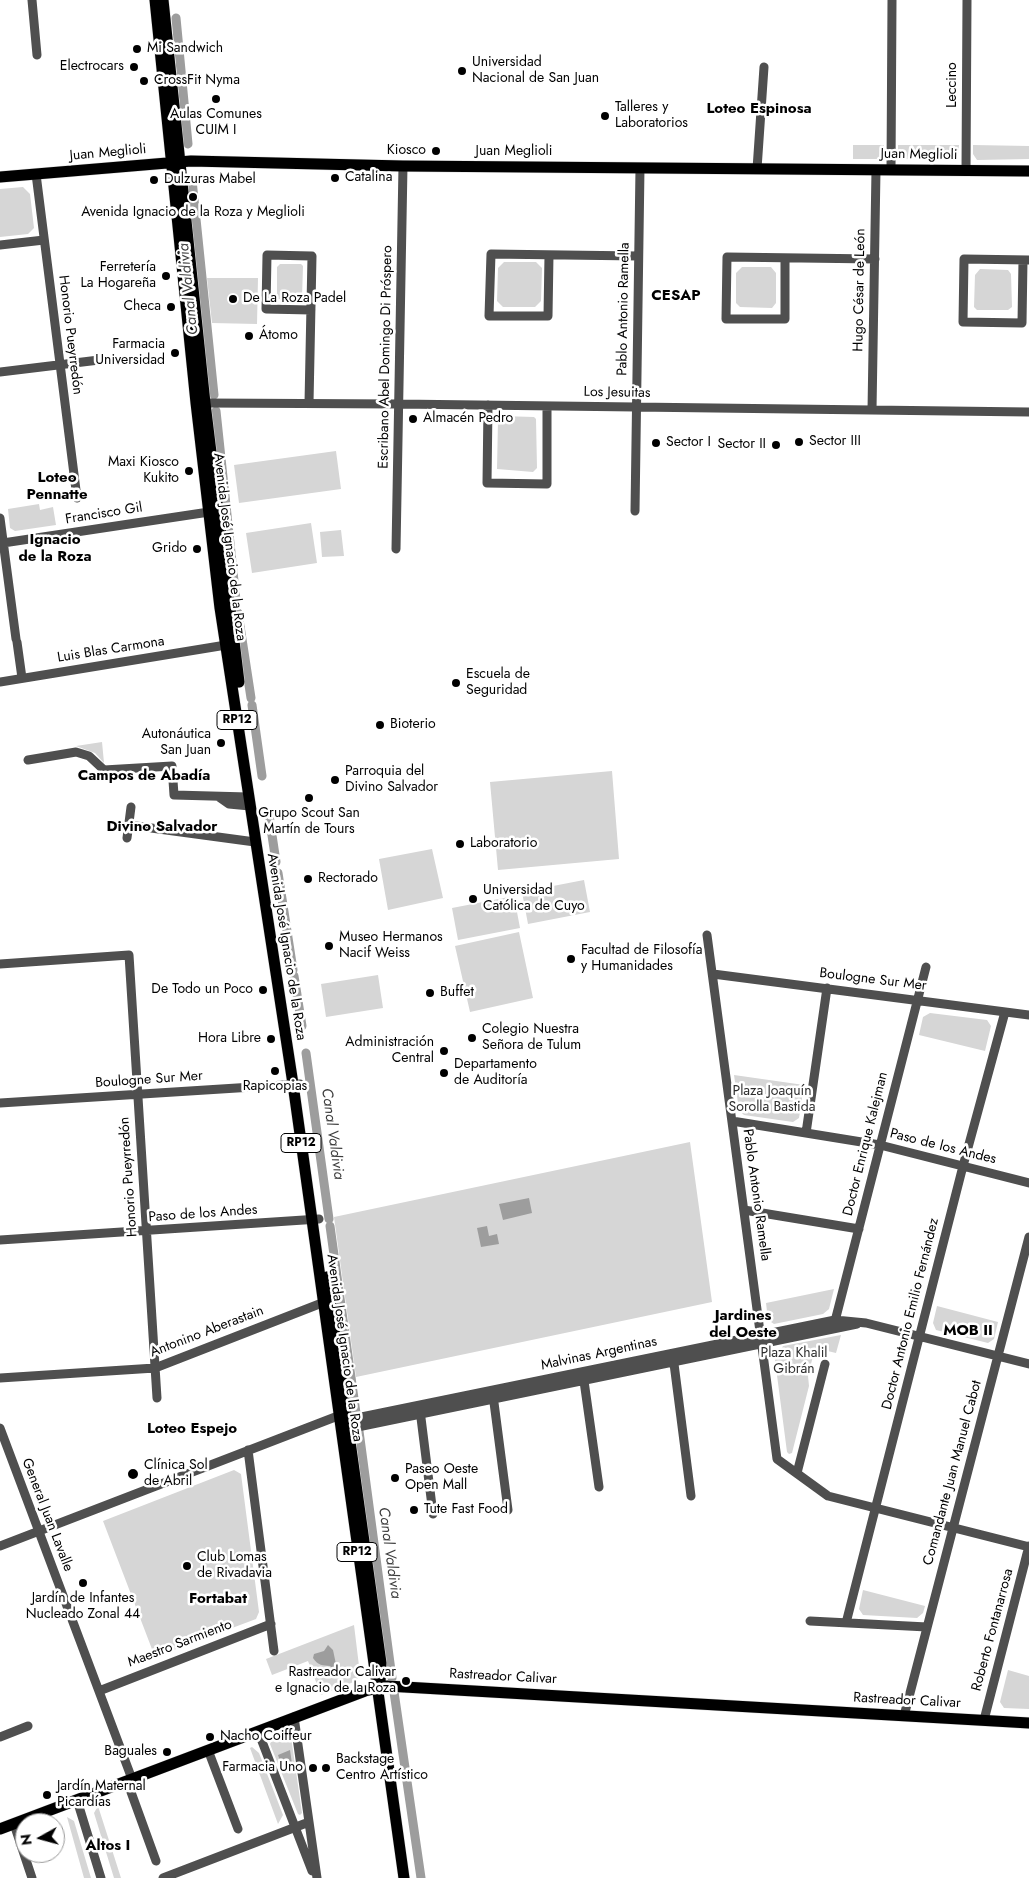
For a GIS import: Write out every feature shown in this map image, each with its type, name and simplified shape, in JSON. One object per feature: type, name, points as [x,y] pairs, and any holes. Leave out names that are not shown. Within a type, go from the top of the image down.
[{"type":"main road","name":"Avenida José Ignacio de la Roza","points":[[155,0],[230,618],[326,1301],[349,1422],[381,1663],[382,1673],[378,1688],[404,1878]]},
{"type":"main road","name":"Avenida José Ignacio de la Roza","points":[[163,0],[176,162],[209,512],[226,645],[255,842],[296,1084]]},
{"type":"main road","name":"Juan Meglioli","points":[[0,178],[176,162],[403,166],[1029,171]]},
{"type":"main road","name":"Rastreador Calivar","points":[[0,1829],[364,1691],[391,1686],[1029,1723]]},
{"type":"street","points":[[32,0],[38,55]]},
{"type":"street","points":[[891,170],[892,0]]},
{"type":"street","name":"Leccino","points":[[966,171],[967,0]]},
{"type":"street","points":[[757,169],[764,67]]},
{"type":"street","name":"Escribano Abel Domingo Di Próspero","points":[[396,549],[403,166]]},
{"type":"street","name":"Pablo Antonio Ramella","points":[[635,511],[640,168]]},
{"type":"street","name":"Hugo César de León","points":[[872,410],[876,170]]},
{"type":"street","name":"Honorio Pueyrredón","points":[[36,174],[77,498]]},
{"type":"street","points":[[0,245],[44,240]]},
{"type":"street","points":[[549,255],[548,316],[489,316],[491,254],[638,256]]},
{"type":"street","points":[[309,404],[311,310],[312,256],[267,255],[266,309],[311,310]]},
{"type":"street","points":[[785,258],[785,320],[726,318],[727,257],[785,258],[875,260]]},
{"type":"street","points":[[964,260],[1026,260],[1022,322],[963,322],[964,260]]},
{"type":"street","points":[[0,372],[99,360]]},
{"type":"street","name":"Los Jesuitas","points":[[205,403],[1029,412]]},
{"type":"street","points":[[488,405],[487,483],[547,484],[547,406]]},
{"type":"street","name":"Francisco Gil","points":[[3,543],[209,512]]},
{"type":"street","points":[[0,518],[22,678]]},
{"type":"street","name":"Luis Blas Carmona","points":[[0,682],[226,645]]},
{"type":"street","points":[[28,760],[76,752],[89,756],[99,767],[108,771],[172,766],[174,795],[219,797],[249,802]]},
{"type":"street","points":[[127,838],[131,807]]},
{"type":"street","points":[[129,825],[255,842]]},
{"type":"street","name":"Pablo Antonio Ramella","points":[[708,935],[777,1459],[797,1473]]},
{"type":"street","name":"Honorio Pueyrredón","points":[[0,964],[129,955],[157,1398]]},
{"type":"street","name":"Doctor Enrique Kalejman","points":[[835,1324],[926,967]]},
{"type":"street","name":"Boulogne Sur Mer","points":[[713,974],[1029,1015]]},
{"type":"street","points":[[806,1133],[827,988]]},
{"type":"street","name":"Doctor Antonio Emilio Fernández","points":[[846,1623],[963,1166],[1005,1012]]},
{"type":"street","name":"Boulogne Sur Mer","points":[[0,1103],[296,1084]]},
{"type":"street","name":"Paso de los Andes","points":[[732,1120],[880,1145],[1029,1183]]},
{"type":"street","points":[[744,1210],[859,1228]]},
{"type":"street","name":"Paso de los Andes","points":[[0,1240],[315,1220]]},
{"type":"street","name":"Comandante Juan Manuel Cabot","points":[[904,1716],[1029,1237]]},
{"type":"street","name":"Antonino Aberastain","points":[[0,1378],[155,1368],[326,1301]]},
{"type":"street","name":"Malvinas Argentinas","points":[[0,1546],[248,1450],[349,1422],[835,1324],[866,1323],[1029,1364]]},
{"type":"street","points":[[673,1357],[691,1496]]},
{"type":"street","points":[[825,1364],[797,1473],[828,1496],[1029,1547]]},
{"type":"street","points":[[583,1376],[599,1487]]},
{"type":"street","points":[[493,1394],[508,1510]]},
{"type":"street","points":[[420,1409],[433,1514]]},
{"type":"street","name":"General Juan Lavalle","points":[[0,1428],[98,1691],[156,1861]]},
{"type":"street","points":[[248,1450],[274,1651]]},
{"type":"street","name":"Roberto Fontanarrosa","points":[[984,1720],[1029,1547]]},
{"type":"street","points":[[810,1621],[927,1627]]},
{"type":"street","name":"Maestro Sarmiento","points":[[98,1691],[271,1624]]},
{"type":"street","points":[[294,1717],[316,1878]]},
{"type":"street","points":[[0,1737],[28,1726]]},
{"type":"street","points":[[258,1731],[316,1878]]},
{"type":"street","points":[[208,1750],[238,1829]]},
{"type":"street","points":[[77,1800],[101,1878]]},
{"type":"street","points":[[163,1878],[309,1822]]},
{"type":"street","points":[[14,1824],[32,1878]]},
{"type":"green space","points":[[853,145],[884,145],[884,153],[879,159],[853,159]]},
{"type":"green space","points":[[898,145],[959,145],[958,154],[952,160],[902,159],[898,153]]},
{"type":"green space","points":[[973,145],[1029,146],[1029,159],[977,160],[973,154]]},
{"type":"green space","points":[[23,187],[30,194],[34,228],[28,234],[0,237],[0,189]]},
{"type":"green space","points":[[504,262],[536,262],[542,268],[541,301],[535,307],[503,307],[497,301],[498,268]]},
{"type":"green space","points":[[280,264],[301,264],[303,266],[302,298],[300,300],[277,299],[277,267]]},
{"type":"green space","points":[[742,267],[771,267],[776,273],[776,303],[772,308],[740,307],[736,303],[736,273]]},
{"type":"green space","points":[[980,269],[1008,270],[1011,274],[1012,307],[1008,310],[977,310],[974,307],[975,275]]},
{"type":"green space","name":"De La Roza Padel","points":[[207,278],[258,278],[257,324],[212,323]]},
{"type":"green space","points":[[501,416],[534,417],[536,419],[537,468],[533,472],[497,469],[498,420]]},
{"type":"green space","points":[[336,451],[341,489],[239,503],[234,465]]},
{"type":"green space","points":[[39,504],[40,510],[53,507],[56,525],[15,531],[10,528],[8,509]]},
{"type":"green space","points":[[311,523],[317,563],[252,573],[246,533]]},
{"type":"green space","points":[[341,530],[344,556],[322,557],[320,532]]},
{"type":"green space","points":[[102,742],[104,763],[95,753],[76,746]]},
{"type":"green space","points":[[612,771],[619,859],[498,870],[490,782]]},
{"type":"green space","points":[[432,849],[443,898],[388,910],[379,859]]},
{"type":"green space","points":[[584,880],[590,912],[528,924],[522,892]]},
{"type":"green space","points":[[514,896],[520,928],[458,940],[452,908]]},
{"type":"green space","points":[[519,932],[533,998],[470,1012],[455,946]]},
{"type":"green space","points":[[378,975],[383,1008],[326,1017],[321,984]]},
{"type":"green space","points":[[930,1013],[987,1020],[991,1026],[985,1051],[919,1035],[923,1017]]},
{"type":"green space","name":"Plaza Joaquín Sorolla Bastida","points":[[734,1075],[804,1085],[799,1118],[793,1122],[744,1115],[739,1110]]},
{"type":"green space","points":[[690,1142],[712,1302],[356,1377],[334,1217]]},
{"type":"green space","points":[[834,1289],[829,1309],[823,1314],[774,1324],[768,1320],[766,1303]]},
{"type":"green space","points":[[937,1306],[998,1322],[994,1339],[988,1343],[936,1330],[933,1323]]},
{"type":"green space","name":"Plaza Khalil Gibrán","points":[[841,1335],[836,1353],[815,1348],[808,1376],[809,1386],[792,1453],[789,1454],[787,1452],[775,1360],[783,1346]]},
{"type":"green space","name":"Club Lomas de Rivadavia","points":[[234,1470],[241,1474],[259,1612],[256,1619],[155,1657],[103,1521]]},
{"type":"green space","points":[[863,1590],[925,1606],[923,1613],[917,1618],[863,1615],[859,1609]]},
{"type":"green space","points":[[354,1625],[360,1674],[356,1681],[321,1695],[308,1661],[272,1675],[266,1659]]},
{"type":"green space","points":[[1008,1670],[1029,1676],[1029,1709],[1004,1708],[1000,1702]]},
{"type":"green space","points":[[286,1734],[291,1737],[302,1813],[300,1815],[270,1744],[272,1739]]},
{"type":"green space","points":[[252,1747],[259,1753],[283,1815],[278,1824],[250,1748]]},
{"type":"green space","points":[[98,1806],[121,1878],[114,1878],[94,1813]]},
{"type":"green space","points":[[67,1817],[74,1821],[91,1878],[84,1878]]},
{"type":"shaded area","points":[[529,1198],[532,1213],[503,1220],[499,1204]]},
{"type":"shaded area","points":[[487,1226],[489,1236],[497,1234],[499,1244],[481,1247],[477,1228]]},
{"type":"shaded area","points":[[328,1645],[333,1650],[337,1669],[335,1671],[330,1666],[319,1664],[313,1658],[314,1654],[324,1651]]},
{"type":"shaded area","points":[[290,1750],[292,1764],[282,1767],[278,1755]]},
{"type":"waterway","name":"Canal Valdivia","points":[[176,18],[188,144]]},
{"type":"waterway","name":"Canal Valdivia","points":[[192,180],[214,395]]},
{"type":"waterway","name":"Canal Valdivia","points":[[216,411],[236,600]]},
{"type":"waterway","name":"Canal Valdivia","points":[[238,613],[251,698]]},
{"type":"waterway","name":"Canal Valdivia","points":[[252,705],[262,776]]},
{"type":"waterway","name":"Canal Valdivia","points":[[269,815],[276,862]]},
{"type":"waterway","name":"Canal Valdivia","points":[[278,873],[293,970]]},
{"type":"waterway","name":"Canal Valdivia","points":[[294,976],[302,1026]]},
{"type":"waterway","name":"Canal Valdivia","points":[[306,1053],[329,1219]]},
{"type":"waterway","name":"Canal Valdivia","points":[[330,1226],[356,1413]]},
{"type":"waterway","name":"Canal Valdivia","points":[[359,1431],[392,1678]]},
{"type":"waterway","name":"Canal Valdivia","points":[[394,1692],[421,1878]]},
{"type":"place","name":"Mi Sandwich","points":[[137,49]]},
{"type":"place","name":"Electrocars","points":[[134,67]]},
{"type":"place","name":"Universidad Nacional de San Juan","points":[[462,71]]},
{"type":"place","name":"CrossFit Nyma","points":[[144,81]]},
{"type":"place","name":"Aulas Comunes CUIM I","points":[[216,99]]},
{"type":"place","name":"Talleres y Laboratorios","points":[[605,116]]},
{"type":"place","name":"Kiosco","points":[[436,151]]},
{"type":"place","name":"Catalina","points":[[335,178]]},
{"type":"place","name":"Dulzuras Mabel","points":[[154,180]]},
{"type":"place","name":"Avenida Ignacio de la Roza y Meglioli","points":[[193,197]]},
{"type":"place","name":"Ferretería La Hogareña","points":[[166,276]]},
{"type":"place","name":"De La Roza Padel","points":[[233,299]]},
{"type":"place","name":"Checa","points":[[171,307]]},
{"type":"place","name":"Átomo","points":[[249,336]]},
{"type":"place","name":"Farmacia Universidad","points":[[175,353]]},
{"type":"place","name":"Almacén Pedro","points":[[413,419]]},
{"type":"place","name":"Sector III","points":[[799,442]]},
{"type":"place","name":"Sector I","points":[[656,443]]},
{"type":"place","name":"Sector II","points":[[776,445]]},
{"type":"place","name":"Maxi Kiosco Kukito","points":[[189,471]]},
{"type":"place","name":"Grido","points":[[197,549]]},
{"type":"place","name":"Escuela de Seguridad","points":[[456,683]]},
{"type":"place","name":"Bioterio","points":[[380,725]]},
{"type":"place","name":"Autonáutica San Juan","points":[[221,743]]},
{"type":"place","name":"Parroquia del Divino Salvador","points":[[335,780]]},
{"type":"place","name":"Grupo Scout San Martín de Tours","points":[[309,798]]},
{"type":"place","name":"Laboratorio","points":[[460,844]]},
{"type":"place","name":"Rectorado","points":[[308,879]]},
{"type":"place","name":"Universidad Católica de Cuyo","points":[[473,899]]},
{"type":"place","name":"Museo Hermanos Nacif Weiss","points":[[329,946]]},
{"type":"place","name":"Facultad de Filosofía y Humanidades","points":[[571,959]]},
{"type":"place","name":"De Todo un Poco","points":[[263,990]]},
{"type":"place","name":"Buffet","points":[[430,993]]},
{"type":"place","name":"Colegio Nuestra Señora de Tulum","points":[[472,1038]]},
{"type":"place","name":"Hora Libre","points":[[271,1039]]},
{"type":"place","name":"Administración Central","points":[[444,1051]]},
{"type":"place","name":"Rapicopias","points":[[275,1071]]},
{"type":"place","name":"Departamento de Auditoría","points":[[444,1073]]},
{"type":"place","name":"Clínica Sol de Abril","points":[[133,1474]]},
{"type":"place","name":"Paseo Oeste Open Mall","points":[[395,1478]]},
{"type":"place","name":"Tute Fast Food","points":[[414,1510]]},
{"type":"place","name":"Club Lomas de Rivadavia","points":[[187,1566]]},
{"type":"place","name":"Jardín de Infantes Nucleado Zonal 44","points":[[83,1583]]},
{"type":"place","name":"Rastreador Calivar e Ignacio de la Roza","points":[[406,1681]]},
{"type":"place","name":"Nacho Coiffeur","points":[[210,1737]]},
{"type":"place","name":"Baguales","points":[[167,1752]]},
{"type":"place","name":"Farmacia Uno","points":[[313,1768]]},
{"type":"place","name":"Backstage Centro Artístico","points":[[326,1768]]},
{"type":"place","name":"Jardín Maternal Picardías","points":[[47,1795]]},
{"type":"district","name":"Loteo Espinosa","points":[[759,109]]},
{"type":"district","name":"CESAP","points":[[676,296]]},
{"type":"district","name":"Loteo Pennatte","points":[[57,486]]},
{"type":"district","name":"Ignacio de la Roza","points":[[55,548]]},
{"type":"district","name":"Campos de Abadía","points":[[144,776]]},
{"type":"district","name":"Divino Salvador","points":[[162,827]]},
{"type":"district","name":"Jardines del Oeste","points":[[743,1324]]},
{"type":"district","name":"MOB II","points":[[968,1331]]},
{"type":"district","name":"Loteo Espejo","points":[[192,1429]]},
{"type":"district","name":"Fortabat","points":[[218,1599]]},
{"type":"district","name":"Altos I","points":[[108,1846]]}]
